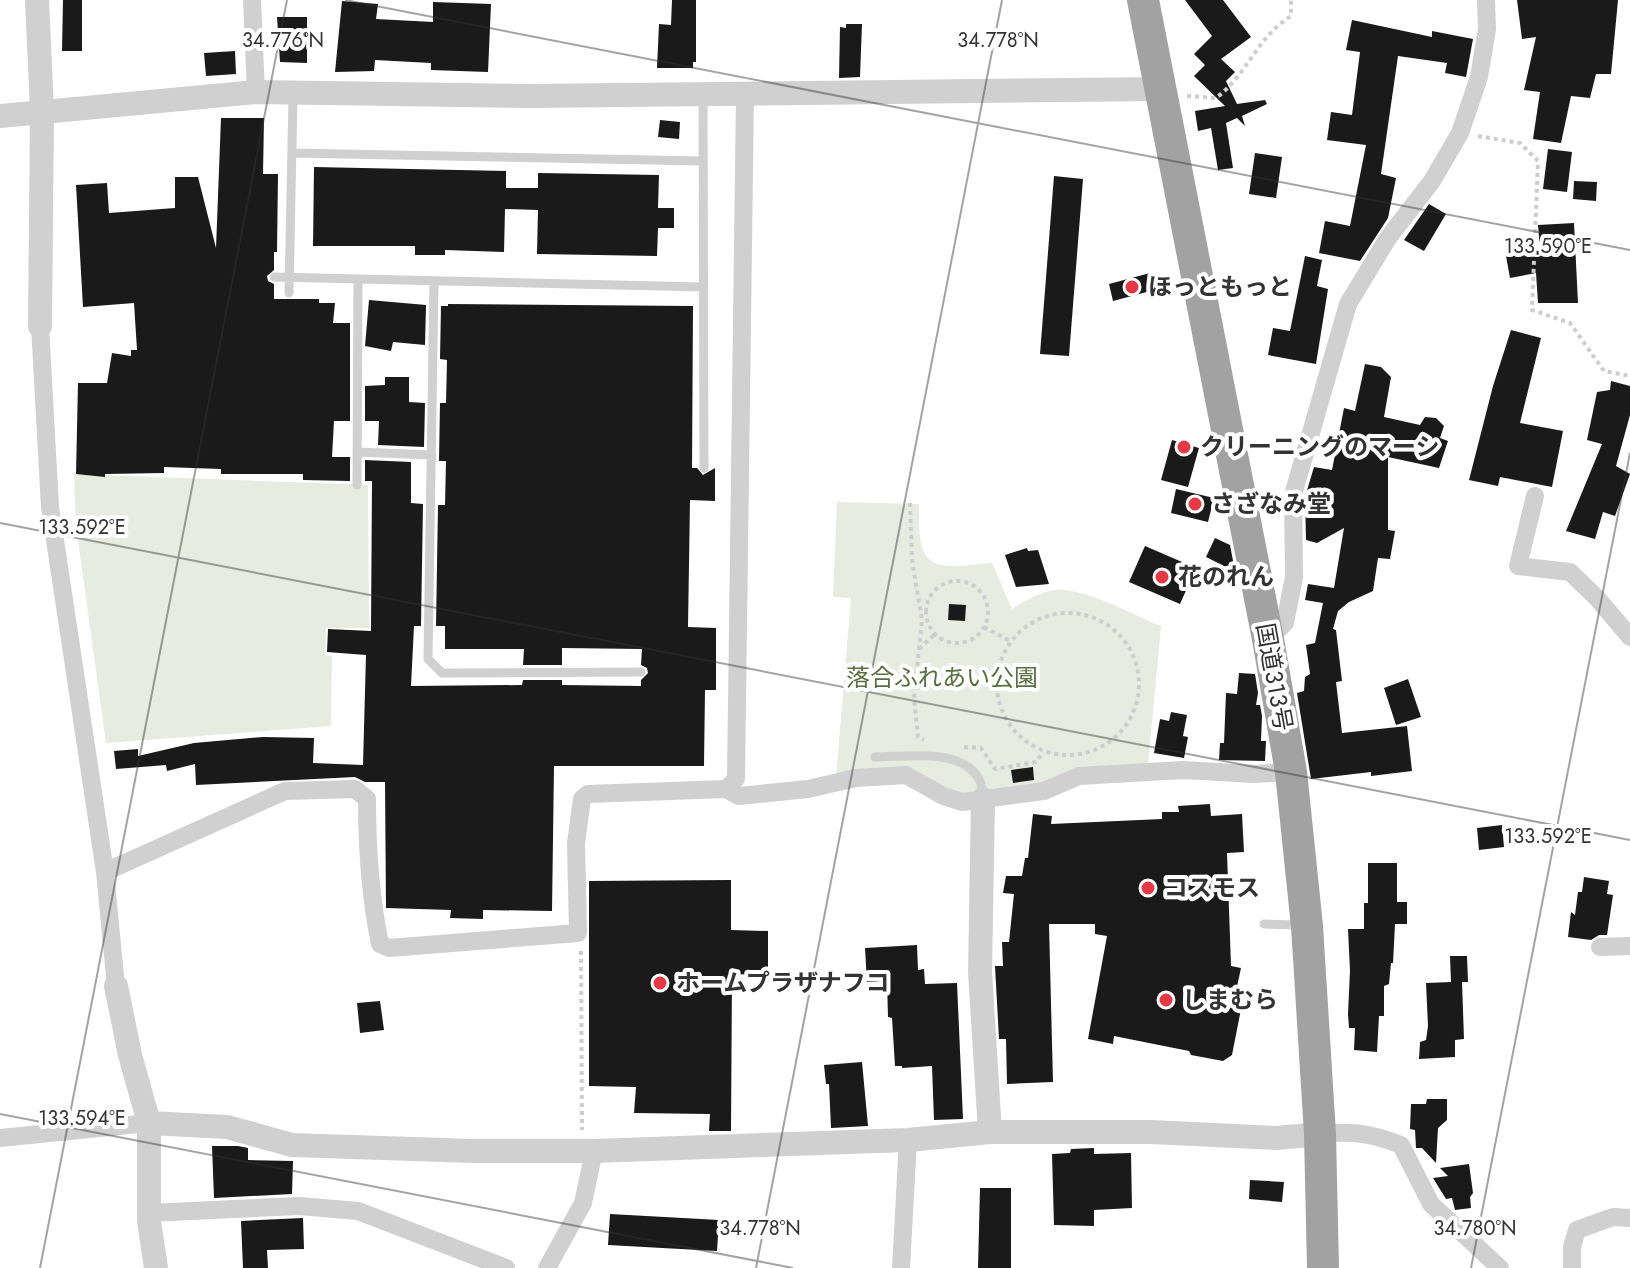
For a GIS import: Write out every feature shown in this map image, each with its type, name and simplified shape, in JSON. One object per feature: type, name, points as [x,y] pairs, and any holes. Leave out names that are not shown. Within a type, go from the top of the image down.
[{"type":"highway","name":"国道313号","points":[[1143,0],[1268,639],[1291,772],[1307,926],[1320,1134],[1323,1268]]},
{"type":"street","points":[[37,0],[33,111],[50,507],[105,872],[116,986],[130,1055],[156,1268]]},
{"type":"street","points":[[252,0],[256,92]]},
{"type":"street","points":[[1268,639],[1285,623],[1294,577],[1293,495],[1348,304],[1388,238],[1432,181],[1460,133],[1479,77],[1487,29],[1486,0]]},
{"type":"street","points":[[0,116],[256,92],[530,96],[1159,89]]},
{"type":"street","points":[[726,789],[736,779],[745,94]]},
{"type":"street","points":[[1535,496],[1518,566],[1570,572],[1630,637]]},
{"type":"street","points":[[105,872],[285,791],[355,789],[367,799],[367,847],[373,912],[380,944],[389,948],[578,933],[576,843],[582,799],[588,794],[726,789],[739,796],[808,789],[856,778],[906,775],[962,802],[1044,791],[1079,776],[1183,770],[1254,774],[1291,772]]},
{"type":"street","points":[[983,799],[980,972],[990,1132]]},
{"type":"street","points":[[1600,947],[1630,946]]},
{"type":"street","points":[[0,1138],[139,1124],[227,1127],[292,1145],[588,1151],[908,1140],[990,1132],[1151,1132],[1276,1138],[1342,1132],[1374,1134],[1401,1145],[1431,1204],[1500,1268]]},
{"type":"street","points":[[901,1268],[908,1140]]},
{"type":"street","points":[[547,1268],[583,1203],[588,1151]]},
{"type":"street","points":[[149,1213],[299,1206],[358,1211],[506,1268]]},
{"type":"street","points":[[1572,1268],[1572,1247],[1577,1230],[1613,1217],[1630,1218]]},
{"type":"lane","points":[[289,293],[293,92]]},
{"type":"lane","points":[[703,94],[704,468]]},
{"type":"lane","points":[[292,153],[703,161]]},
{"type":"lane","points":[[274,277],[703,287]]},
{"type":"lane","points":[[357,485],[358,279]]},
{"type":"lane","points":[[434,281],[428,659],[442,673],[641,672]]},
{"type":"lane","points":[[357,452],[432,455]]},
{"type":"lane","points":[[875,757],[945,758],[965,766],[980,780],[983,799]]},
{"type":"lane","points":[[1264,924],[1307,926]]},
{"type":"path","points":[[1159,89],[1194,97],[1216,98],[1227,90],[1275,26],[1291,16],[1291,0]]},
{"type":"path","points":[[1460,133],[1520,143],[1538,161],[1532,310],[1570,323],[1604,371],[1630,376]]},
{"type":"path","points":[[910,503],[912,560],[922,620],[914,674],[914,698],[918,737],[934,743]]},
{"type":"path","points":[[954,580],[973,585],[981,591],[988,609],[984,627],[975,637],[966,642],[944,641],[935,634],[926,615],[926,605],[936,588],[954,580]]},
{"type":"path","points":[[1067,613],[1091,616],[1112,628],[1128,646],[1138,668],[1139,692],[1133,714],[1120,733],[1103,747],[1081,755],[1058,755],[1043,751],[1018,736],[1005,718],[998,696],[998,671],[1012,642],[1022,630],[1043,618],[1067,613]]},
{"type":"path","points":[[984,627],[1012,642]]},
{"type":"path","points":[[919,649],[935,634]]},
{"type":"path","points":[[949,745],[981,748],[995,769],[1036,762],[1043,751]]},
{"type":"path","points":[[578,933],[581,945],[588,1151]]},
{"type":"green space","points":[[74,474],[368,485],[369,628],[326,628],[325,655],[332,656],[331,726],[106,743],[76,526]]},
{"type":"green space","name":"落合ふれあい公園","points":[[837,502],[919,504],[919,527],[925,555],[932,562],[942,565],[992,563],[1012,609],[1044,592],[1065,590],[1102,600],[1161,626],[1148,766],[967,796],[947,792],[911,772],[836,777],[851,598],[833,597]]},
{"type":"building","points":[[63,0],[82,0],[82,51],[62,51]]},
{"type":"building","points":[[672,0],[696,0],[696,62],[693,62],[693,68],[657,68],[659,24],[671,25]]},
{"type":"building","points":[[1185,0],[1223,0],[1251,37],[1221,59],[1235,72],[1226,81],[1237,104],[1265,100],[1267,104],[1242,116],[1245,126],[1237,118],[1226,123],[1233,168],[1218,170],[1211,128],[1198,131],[1195,111],[1225,106],[1194,76],[1205,65],[1194,54],[1212,36]]},
{"type":"building","points":[[1517,0],[1618,0],[1611,74],[1596,74],[1590,98],[1571,96],[1561,143],[1533,139],[1540,92],[1524,90],[1536,37],[1522,39]]},
{"type":"building","points":[[342,1],[378,4],[376,19],[433,22],[433,2],[491,4],[488,72],[431,70],[431,63],[375,60],[374,71],[335,72]]},
{"type":"building","points":[[277,17],[307,17],[307,63],[280,62]]},
{"type":"building","points":[[1352,20],[1432,37],[1432,31],[1473,39],[1466,77],[1445,73],[1447,63],[1398,56],[1381,174],[1396,178],[1388,218],[1360,261],[1319,253],[1325,221],[1350,226],[1366,145],[1327,140],[1331,112],[1352,115],[1360,52],[1346,50]]},
{"type":"building","points":[[846,24],[862,24],[860,77],[839,78],[840,27],[846,28]]},
{"type":"building","points":[[235,51],[236,74],[206,76],[204,53]]},
{"type":"building","points":[[221,118],[264,118],[263,174],[278,174],[277,252],[274,252],[274,270],[267,276],[268,281],[274,284],[274,299],[319,299],[319,303],[335,303],[333,323],[350,323],[350,421],[334,421],[332,457],[350,457],[350,481],[303,480],[303,474],[221,474],[221,469],[164,467],[164,473],[105,474],[105,477],[76,474],[78,383],[107,383],[112,353],[131,356],[131,350],[137,350],[134,303],[83,307],[76,185],[107,183],[109,213],[175,208],[175,177],[198,177],[216,248]]},
{"type":"building","points":[[660,120],[680,122],[679,139],[658,137]]},
{"type":"building","points":[[1548,149],[1572,152],[1567,192],[1543,189]]},
{"type":"building","points":[[1255,153],[1282,157],[1276,198],[1249,194]]},
{"type":"building","points":[[314,167],[506,171],[506,188],[538,188],[538,173],[659,175],[658,208],[674,208],[674,228],[658,228],[657,256],[537,254],[538,210],[505,209],[504,252],[445,250],[445,255],[415,255],[415,246],[313,246]]},
{"type":"building","points":[[1054,176],[1083,179],[1069,356],[1040,354]]},
{"type":"building","points":[[1574,181],[1597,182],[1596,201],[1573,199]]},
{"type":"building","points":[[1429,204],[1446,214],[1424,251],[1404,240]]},
{"type":"building","points":[[1574,223],[1578,303],[1538,303],[1536,273],[1510,278],[1506,256],[1540,249],[1538,225]]},
{"type":"building","points":[[1305,256],[1322,260],[1317,286],[1328,289],[1316,364],[1268,355],[1273,328],[1290,331]]},
{"type":"building","name":"ほっともっと","points":[[1150,273],[1154,290],[1113,301],[1109,284]]},
{"type":"building","points":[[369,300],[426,305],[425,345],[393,342],[391,351],[365,346]]},
{"type":"building","points":[[441,306],[693,306],[692,468],[697,468],[703,475],[715,468],[715,501],[690,500],[688,627],[716,628],[716,690],[705,690],[704,766],[554,766],[552,911],[483,910],[483,919],[450,918],[451,910],[386,908],[385,782],[365,782],[355,777],[196,785],[195,764],[167,771],[166,765],[116,769],[114,751],[138,749],[138,756],[194,743],[263,737],[314,738],[313,763],[363,765],[366,655],[327,652],[328,629],[371,631],[372,481],[365,481],[365,460],[411,462],[411,503],[423,504],[421,626],[414,626],[411,686],[522,685],[523,680],[562,680],[562,685],[641,686],[641,680],[648,673],[647,668],[641,665],[642,649],[562,648],[562,665],[523,665],[524,649],[445,649],[445,626],[436,626],[438,505],[445,505],[446,461],[439,461],[440,403],[446,403],[447,360],[440,359]]},
{"type":"building","points":[[1511,330],[1541,338],[1520,423],[1563,431],[1552,487],[1500,477],[1498,486],[1469,480]]},
{"type":"building","points":[[1365,364],[1381,367],[1391,377],[1384,417],[1420,425],[1425,417],[1436,418],[1444,426],[1440,438],[1448,441],[1439,468],[1388,457],[1388,530],[1395,531],[1390,559],[1378,558],[1373,591],[1338,611],[1333,629],[1336,630],[1342,681],[1336,682],[1342,733],[1407,726],[1412,771],[1311,779],[1297,693],[1304,691],[1305,677],[1310,674],[1306,645],[1315,643],[1323,603],[1305,600],[1308,584],[1334,588],[1344,528],[1317,543],[1306,540],[1305,497],[1314,467],[1332,470],[1344,408],[1355,411]]},
{"type":"building","points":[[385,377],[409,377],[409,402],[425,403],[424,447],[378,445],[379,421],[365,421],[365,386],[385,385]]},
{"type":"building","points":[[1611,381],[1630,386],[1630,415],[1616,466],[1630,474],[1615,516],[1603,512],[1595,539],[1566,531],[1602,444],[1587,440],[1597,392],[1610,390]]},
{"type":"building","points":[[1172,440],[1199,448],[1188,487],[1161,480]]},
{"type":"building","points":[[1176,489],[1214,498],[1208,522],[1171,513]]},
{"type":"building","points":[[1215,538],[1230,545],[1232,570],[1206,557]]},
{"type":"building","points":[[1145,546],[1196,568],[1180,604],[1129,582]]},
{"type":"building","points":[[1027,548],[1028,551],[1038,550],[1049,584],[1016,587],[1005,555]]},
{"type":"building","points":[[949,604],[966,605],[965,621],[948,620]]},
{"type":"building","points":[[1239,673],[1255,674],[1256,705],[1260,705],[1262,716],[1261,741],[1266,741],[1265,761],[1219,760],[1220,743],[1224,743],[1226,693],[1237,694]]},
{"type":"building","points":[[1408,679],[1421,717],[1396,725],[1384,688]]},
{"type":"building","points":[[1171,712],[1187,715],[1183,736],[1188,737],[1184,758],[1154,753],[1160,719],[1169,721]]},
{"type":"building","points":[[1033,767],[1034,780],[1013,783],[1011,770]]},
{"type":"building","points":[[1210,804],[1211,816],[1242,814],[1244,852],[1227,853],[1231,966],[1241,968],[1235,996],[1242,1004],[1232,1055],[1223,1061],[1114,1036],[1113,1044],[1088,1039],[1107,936],[1095,934],[1095,924],[1049,924],[1053,1082],[1007,1084],[1006,1039],[999,1039],[995,966],[1003,966],[1002,942],[1009,942],[1014,894],[1003,893],[1006,876],[1022,876],[1025,858],[1028,858],[1033,814],[1052,816],[1051,824],[1162,819],[1162,812],[1179,812],[1178,806]]},
{"type":"building","points":[[1502,825],[1504,847],[1479,850],[1477,828]]},
{"type":"building","points":[[1368,863],[1397,863],[1397,902],[1407,902],[1407,924],[1395,924],[1393,963],[1389,984],[1384,986],[1384,1016],[1379,1016],[1377,1052],[1354,1050],[1355,1028],[1349,1028],[1348,1014],[1348,929],[1364,929],[1364,903],[1368,903]]},
{"type":"building","points":[[1584,877],[1609,881],[1607,894],[1613,895],[1607,935],[1591,940],[1568,937],[1571,912],[1575,915]]},
{"type":"building","name":"ホームプラザナフコ","points":[[731,880],[731,930],[768,931],[768,975],[732,974],[731,1131],[709,1131],[710,1114],[634,1113],[636,1087],[589,1086],[589,881]]},
{"type":"building","points":[[917,945],[918,970],[924,969],[925,984],[957,983],[963,1119],[934,1120],[932,1066],[895,1066],[887,981],[867,982],[865,948]]},
{"type":"building","points":[[1450,956],[1467,956],[1468,982],[1462,982],[1464,1039],[1455,1040],[1455,1057],[1419,1059],[1420,1042],[1426,1040],[1428,1026],[1426,983],[1451,982]]},
{"type":"building","points":[[380,1001],[384,1030],[360,1033],[357,1003]]},
{"type":"building","points":[[862,1062],[868,1126],[831,1128],[829,1084],[826,1084],[824,1065]]},
{"type":"building","points":[[1427,1099],[1447,1099],[1447,1120],[1438,1128],[1436,1163],[1422,1148],[1416,1148],[1415,1130],[1410,1129],[1411,1104],[1426,1104]]},
{"type":"building","points":[[212,1146],[248,1148],[248,1160],[293,1161],[292,1194],[214,1198]]},
{"type":"building","points":[[1094,1148],[1094,1154],[1131,1153],[1132,1208],[1094,1210],[1094,1226],[1054,1225],[1052,1154]]},
{"type":"building","points":[[1469,1164],[1473,1193],[1470,1197],[1471,1208],[1455,1210],[1452,1198],[1446,1199],[1433,1178],[1448,1176],[1440,1168]]},
{"type":"building","points":[[1250,1180],[1284,1182],[1282,1202],[1249,1199]]},
{"type":"building","points":[[980,1188],[1011,1188],[1011,1268],[978,1268]]},
{"type":"building","points":[[610,1214],[719,1220],[717,1251],[608,1245]]},
{"type":"building","points":[[303,1218],[304,1249],[267,1250],[268,1268],[243,1268],[241,1221]]},
{"type":"place","name":"ほっともっと","points":[[1132,287]]},
{"type":"place","name":"クリーニングのマーシ","points":[[1184,447]]},
{"type":"place","name":"さざなみ堂","points":[[1195,504]]},
{"type":"place","name":"花のれん","points":[[1162,577]]},
{"type":"place","name":"コスモス","points":[[1148,888]]},
{"type":"place","name":"ホームプラザナフコ","points":[[660,983]]},
{"type":"place","name":"しまむら","points":[[1166,1000]]}]
